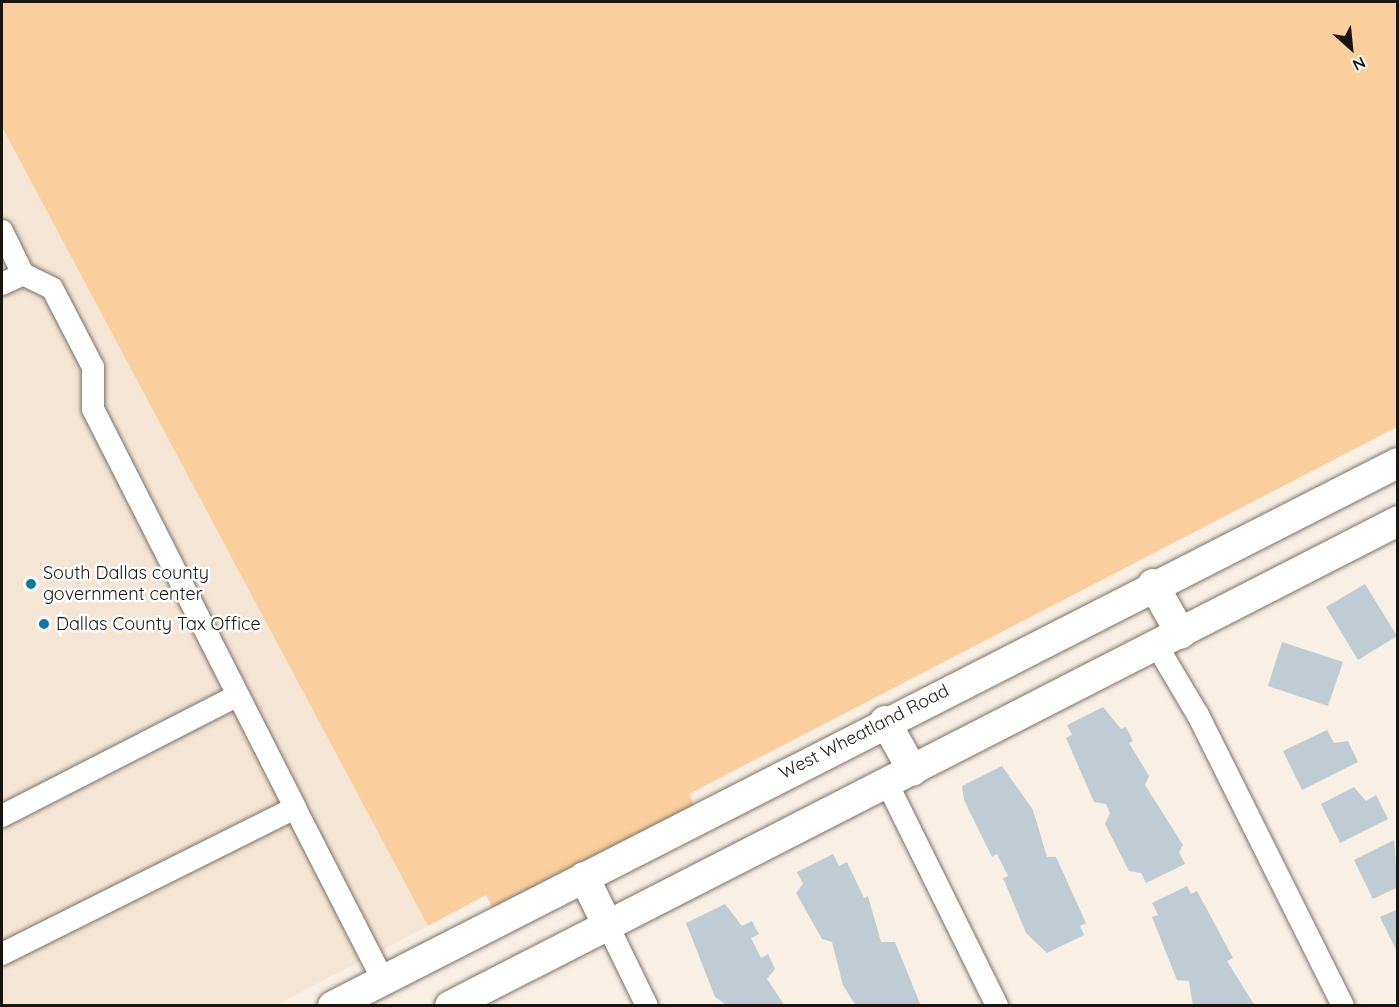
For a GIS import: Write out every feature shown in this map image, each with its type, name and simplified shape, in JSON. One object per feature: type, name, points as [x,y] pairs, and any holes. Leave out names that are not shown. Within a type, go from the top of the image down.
[{"type":"main road","name":"West Wheatland Road","points":[[333,1005],[1153,584],[1398,464]]},
{"type":"main road","points":[[450,1005],[1169,640],[1398,521]]},
{"type":"main road","points":[[1153,584],[1169,640]]},
{"type":"main road","points":[[885,722],[900,777]]},
{"type":"main road","points":[[584,876],[608,926]]},
{"type":"lane","points":[[2,231],[23,274],[52,288],[93,367],[93,409],[383,980]]},
{"type":"lane","points":[[2,284],[23,274]]},
{"type":"lane","points":[[1169,640],[1197,715],[1344,1005]]},
{"type":"lane","points":[[2,816],[237,696]]},
{"type":"lane","points":[[900,777],[998,1005]]},
{"type":"lane","points":[[2,954],[295,808]]},
{"type":"lane","points":[[608,926],[646,1005]]},
{"type":"shaded area","points":[[2,2],[1397,2],[1397,427],[689,794],[699,816],[499,921],[486,895],[428,926],[2,127]]},
{"type":"shaded area","points":[[2,127],[428,926],[276,1005],[2,1005]]},
{"type":"building","points":[[1365,584],[1397,636],[1358,660],[1326,607]]},
{"type":"building","points":[[1282,642],[1343,662],[1328,706],[1268,686]]},
{"type":"building","points":[[1103,707],[1121,729],[1126,727],[1133,741],[1129,743],[1149,776],[1145,785],[1183,845],[1179,852],[1185,864],[1146,883],[1141,873],[1129,871],[1105,824],[1110,813],[1106,804],[1094,802],[1066,738],[1072,735],[1067,725]]},
{"type":"building","points":[[1327,730],[1334,743],[1348,741],[1358,762],[1302,790],[1283,751]]},
{"type":"building","points":[[1002,766],[1033,810],[1047,857],[1056,857],[1086,923],[1080,926],[1084,935],[1047,953],[1026,933],[1003,878],[1008,876],[997,854],[992,857],[964,800],[962,786]]},
{"type":"building","points":[[1354,787],[1366,801],[1376,795],[1388,819],[1340,843],[1321,804]]},
{"type":"building","points":[[1394,840],[1398,887],[1373,899],[1354,860]]},
{"type":"building","points":[[833,854],[839,866],[847,862],[864,898],[868,896],[881,942],[895,942],[921,1006],[856,1006],[843,985],[832,942],[822,939],[796,893],[803,884],[797,872]]},
{"type":"building","points":[[1187,886],[1191,894],[1197,891],[1233,958],[1227,961],[1255,1006],[1193,1006],[1189,981],[1177,980],[1152,917],[1158,915],[1152,903]]},
{"type":"building","points":[[725,904],[742,926],[752,921],[759,934],[751,938],[761,958],[768,954],[775,969],[767,979],[785,1006],[728,1006],[715,997],[686,923]]},
{"type":"building","points":[[1398,909],[1398,954],[1380,917]]},
{"type":"place","name":"South Dallas county government center","points":[[31,584]]},
{"type":"place","name":"Dallas County Tax Office","points":[[44,624]]}]
